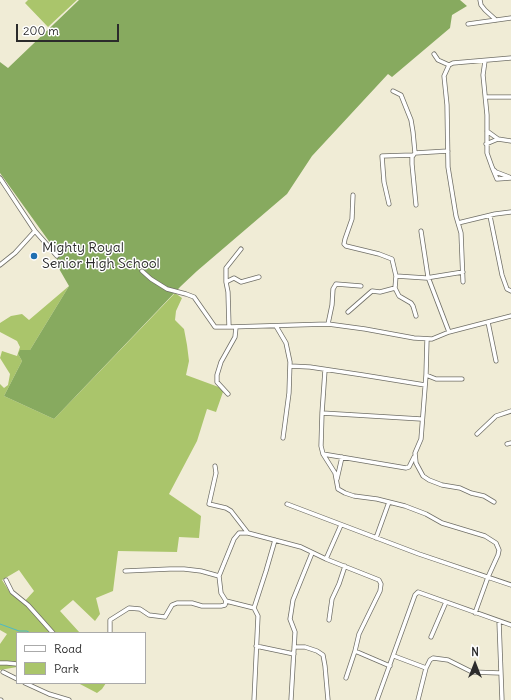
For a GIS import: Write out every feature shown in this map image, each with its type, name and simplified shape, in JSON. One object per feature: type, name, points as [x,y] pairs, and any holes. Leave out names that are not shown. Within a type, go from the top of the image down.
[{"type":"street","points":[[480,0],[485,10],[496,20]]},
{"type":"street","points":[[468,24],[511,18]]},
{"type":"street","points":[[434,54],[438,60],[449,65]]},
{"type":"street","points":[[463,282],[461,233],[450,186],[447,105],[444,76],[449,65],[452,63],[511,58]]},
{"type":"street","points":[[485,61],[483,75],[486,97],[486,144],[492,167],[497,178],[511,178]]},
{"type":"street","points":[[393,91],[401,95],[408,110],[413,132],[414,154],[412,164],[416,205]]},
{"type":"street","points":[[486,97],[511,97]]},
{"type":"street","points":[[487,131],[498,139],[511,142]]},
{"type":"street","points":[[486,144],[498,139]]},
{"type":"street","points":[[389,204],[384,182],[382,156],[448,151]]},
{"type":"street","points":[[0,178],[35,231],[57,256]]},
{"type":"street","points":[[352,195],[352,219],[344,244],[346,246],[379,254],[392,259],[396,276],[395,288],[398,296],[411,303],[416,316]]},
{"type":"street","points":[[458,223],[511,212]]},
{"type":"street","points":[[490,216],[502,275],[507,288],[511,291]]},
{"type":"street","points":[[0,265],[35,231]]},
{"type":"street","points":[[421,231],[428,278],[449,332]]},
{"type":"street","points":[[229,327],[226,268],[241,249]]},
{"type":"street","points":[[142,271],[151,279],[167,289],[194,297],[215,327],[328,324],[366,328],[427,339],[438,338],[449,332],[511,316]]},
{"type":"street","points":[[396,276],[428,278],[463,272]]},
{"type":"street","points":[[226,282],[234,278],[241,282],[259,277]]},
{"type":"street","points":[[328,324],[336,284],[362,286]]},
{"type":"street","points":[[348,312],[372,291],[380,292],[395,288]]},
{"type":"street","points":[[488,322],[496,361]]},
{"type":"street","points":[[276,326],[286,343],[290,359],[289,393],[283,438]]},
{"type":"street","points":[[228,394],[217,382],[217,375],[221,362],[235,337],[236,327]]},
{"type":"street","points":[[323,454],[406,468],[409,467],[421,439],[427,339]]},
{"type":"street","points":[[290,366],[310,367],[425,384],[432,379]]},
{"type":"street","points":[[325,370],[321,446],[323,454],[335,473],[338,489],[345,493],[389,502],[426,514],[442,523],[485,536],[496,543],[499,550],[498,555],[488,576],[475,613]]},
{"type":"street","points":[[426,375],[432,379],[462,380]]},
{"type":"street","points":[[477,434],[496,416],[511,411]]},
{"type":"street","points":[[322,412],[422,419]]},
{"type":"street","points":[[337,480],[342,457]]},
{"type":"street","points":[[414,457],[424,476],[429,480],[484,496],[494,502]]},
{"type":"street","points":[[215,466],[216,473],[209,504],[226,508],[231,511],[248,533]]},
{"type":"street","points":[[376,538],[389,502]]},
{"type":"street","points":[[287,504],[419,554],[511,585]]},
{"type":"street","points":[[326,559],[342,525]]},
{"type":"street","points":[[110,632],[110,620],[129,608],[140,609],[149,615],[166,617],[172,605],[177,603],[192,603],[202,606],[225,605],[219,576],[227,554],[236,536],[240,533],[248,533],[302,547],[326,559],[379,580],[381,584],[377,598],[359,634],[346,678]]},
{"type":"street","points":[[254,700],[258,616],[254,608],[275,540]]},
{"type":"street","points":[[291,700],[294,632],[290,619],[290,613],[293,600],[312,552]]},
{"type":"street","points":[[329,620],[332,599],[345,566]]},
{"type":"street","points":[[125,572],[184,569],[219,576]]},
{"type":"street","points":[[6,580],[12,592],[28,605],[52,632]]},
{"type":"street","points":[[378,700],[415,595],[418,592],[511,625]]},
{"type":"street","points":[[225,600],[254,608]]},
{"type":"street","points":[[431,637],[446,602]]},
{"type":"street","points":[[499,621],[502,700]]},
{"type":"street","points":[[256,646],[294,654]]},
{"type":"street","points":[[294,647],[305,647],[317,651],[323,655],[328,700]]},
{"type":"street","points":[[355,651],[390,666]]},
{"type":"street","points":[[394,656],[426,668]]},
{"type":"street","points":[[418,700],[426,668],[430,660],[433,658],[437,657],[448,660],[472,672],[500,673]]},
{"type":"street","points":[[0,663],[7,662],[16,664]]},
{"type":"street","points":[[3,672],[16,678]]},
{"type":"street","points":[[27,684],[49,694],[69,700]]},
{"type":"street","points":[[47,700],[49,694]]},
{"type":"green space","points":[[28,0],[77,0],[48,27],[25,3]]},
{"type":"green space","points":[[79,0],[460,0],[467,6],[452,15],[450,28],[392,77],[388,74],[312,156],[287,194],[181,286],[54,419],[4,396],[22,361],[18,354],[20,350],[30,350],[69,286],[58,267],[56,251],[0,173],[0,62],[8,68]]},
{"type":"green space","points":[[69,286],[30,350],[18,354],[22,361],[4,396],[54,419],[175,293],[182,298],[176,311],[175,320],[184,329],[189,361],[186,375],[224,389],[216,412],[207,409],[197,441],[169,494],[201,516],[199,538],[179,537],[177,552],[118,551],[113,591],[96,598],[100,614],[95,621],[73,600],[60,611],[79,632],[16,632],[16,667],[0,670],[0,644],[7,634],[0,630],[0,384],[4,388],[8,385],[10,374],[0,358],[2,351],[17,356],[20,347],[17,341],[0,332],[0,323],[11,316],[22,314],[29,320]],"holes":[[[19,570],[34,591],[23,603],[11,594],[2,580]]]},
{"type":"green space","points":[[80,684],[105,684],[97,693]]},
{"type":"waterway","points":[[0,624],[19,631],[28,632]]},
{"type":"place","name":"Mighty Royal Senior High School","points":[[34,256]]}]
